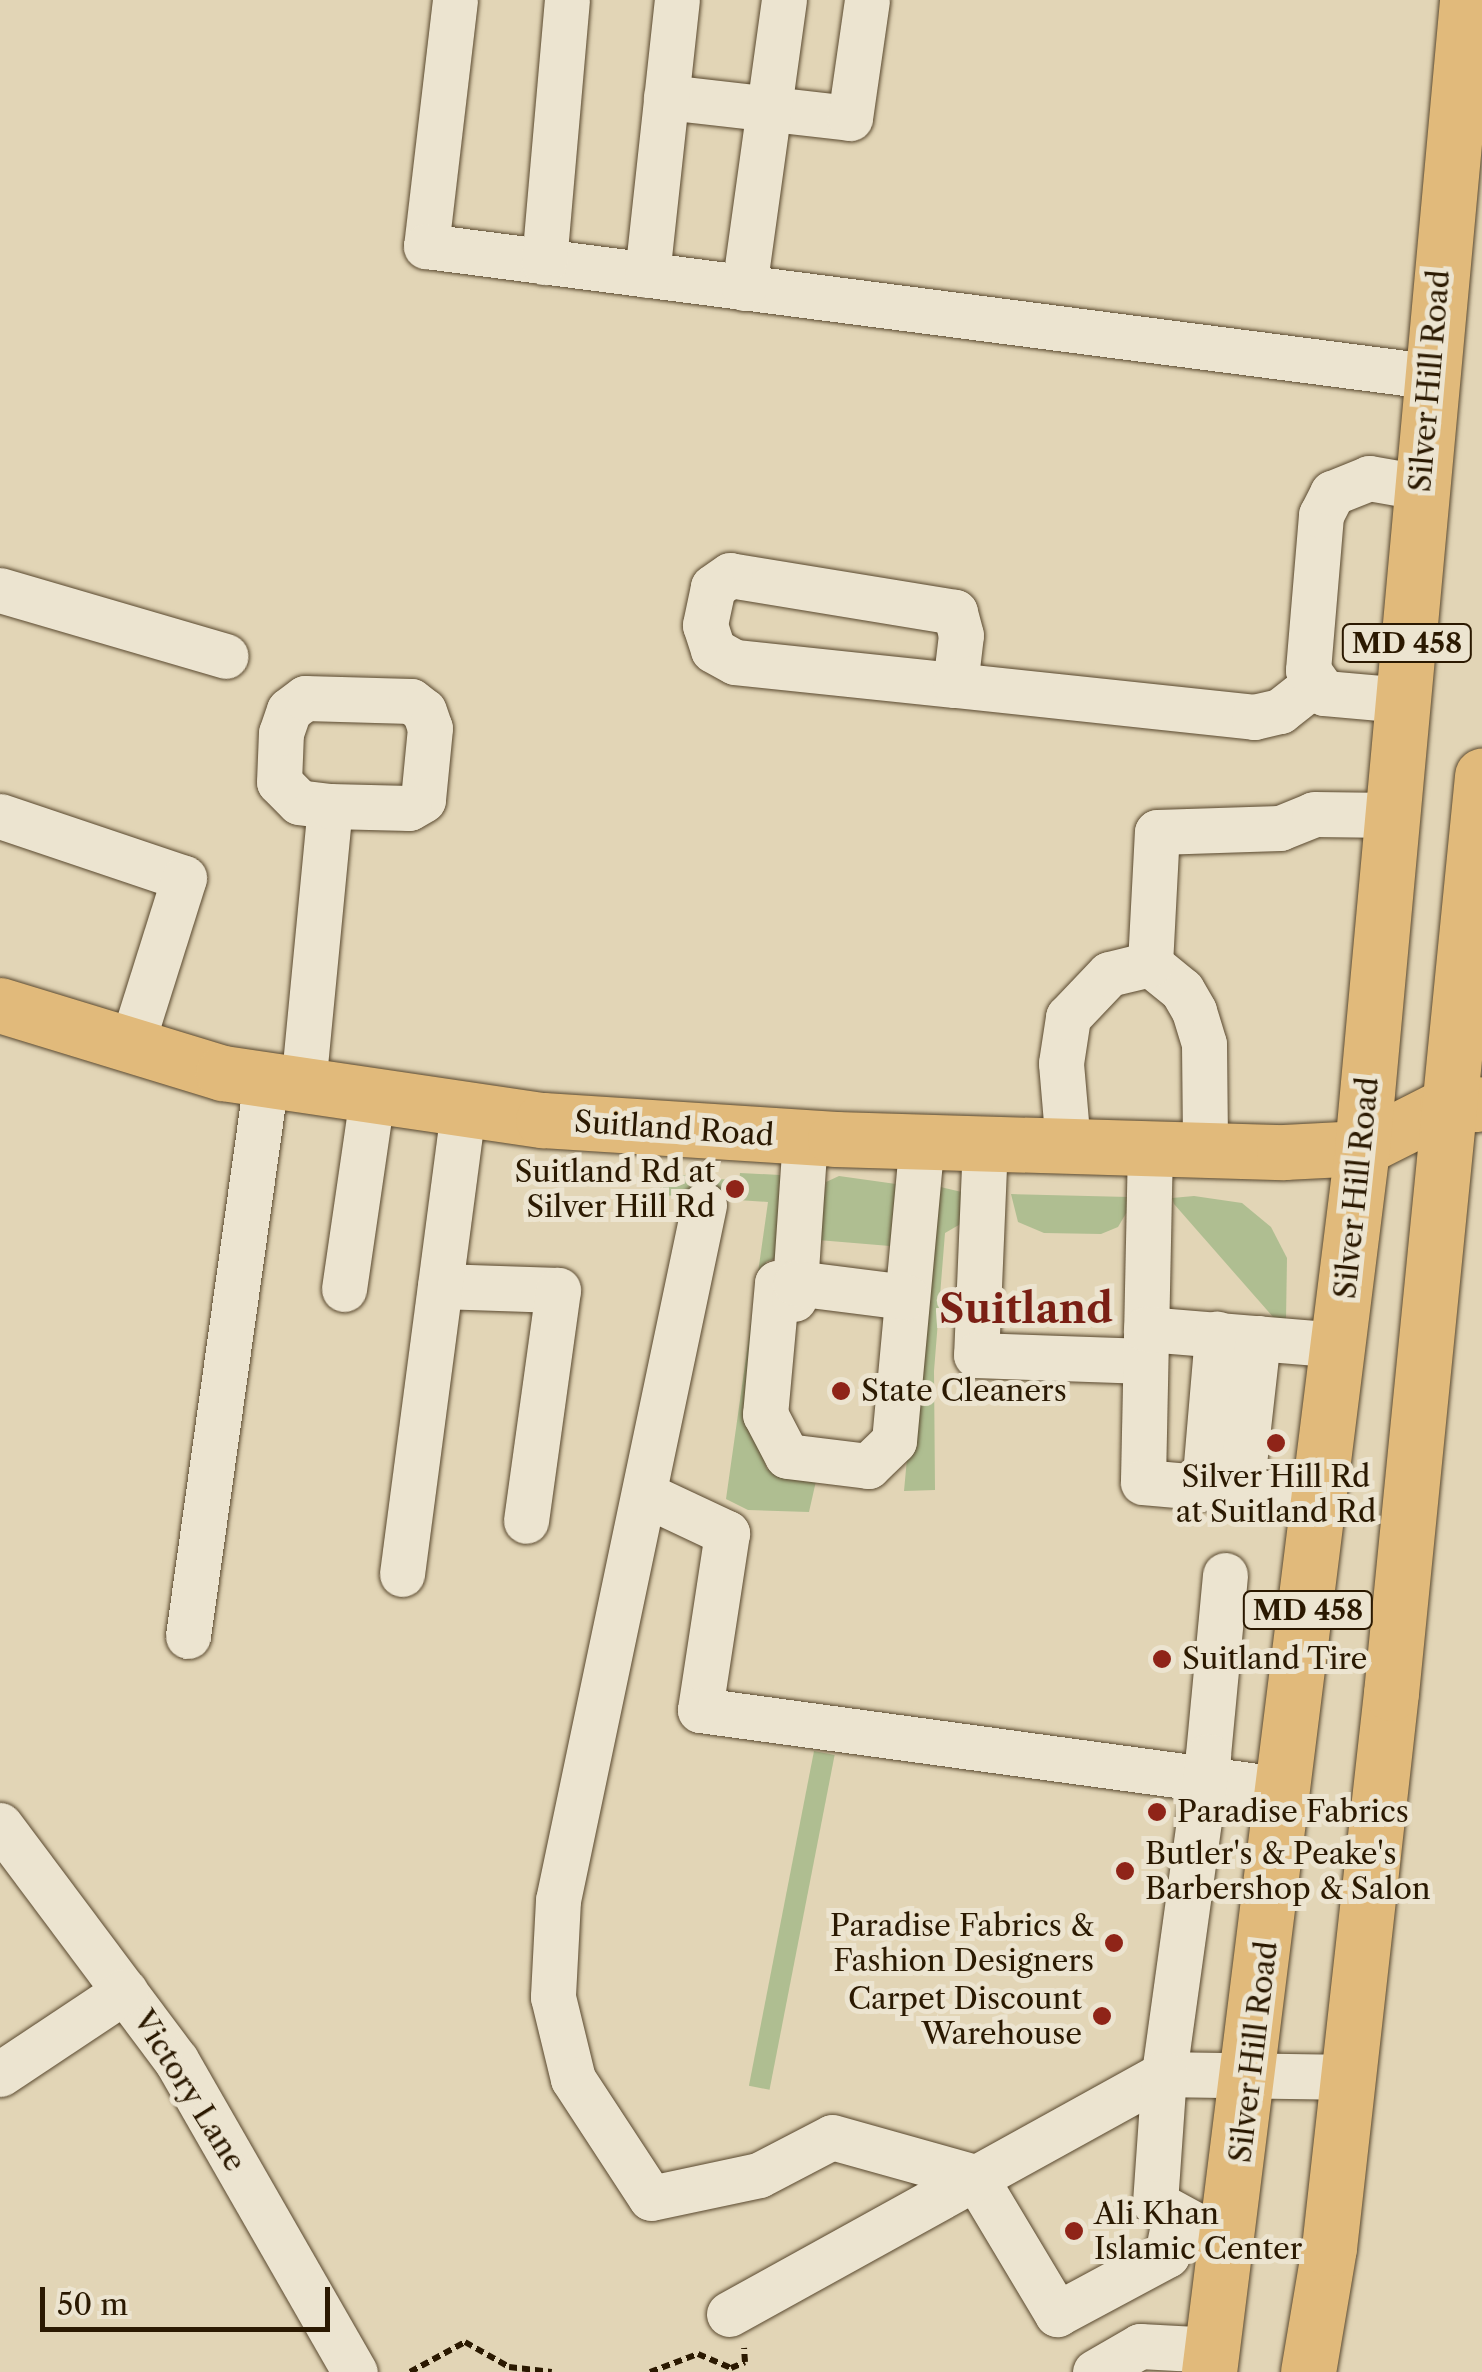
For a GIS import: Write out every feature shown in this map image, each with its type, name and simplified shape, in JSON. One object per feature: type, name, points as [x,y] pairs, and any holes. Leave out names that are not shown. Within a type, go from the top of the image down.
[{"type":"main road","name":"Silver Hill Road","points":[[1212,2361],[1286,1790],[1362,1148],[1394,815],[1428,376],[1470,84],[1467,0]]},
{"type":"main road","name":"MD 458","points":[[1308,2372],[1462,1178],[1482,776]]},
{"type":"main road","name":"Suitland Road","points":[[0,1005],[132,1046],[285,1083],[463,1112],[805,1138],[1362,1148],[1462,1178]]},
{"type":"main road","name":"Suitland Road","points":[[1362,1148],[1464,1104]]},
{"type":"street","points":[[455,0],[426,246],[1428,376]]},
{"type":"street","points":[[544,262],[567,0]]},
{"type":"street","points":[[646,275],[676,0]]},
{"type":"street","points":[[744,288],[784,0]]},
{"type":"street","points":[[666,97],[850,118],[868,0]]},
{"type":"street","points":[[1403,700],[1324,693],[1314,685],[1308,670],[1322,515],[1332,493],[1369,478],[1420,487]]},
{"type":"street","points":[[955,686],[961,635],[956,612],[730,575],[714,587],[705,625],[714,650],[734,662],[955,686],[1254,717],[1280,711],[1314,685]]},
{"type":"street","points":[[0,590],[226,656]]},
{"type":"street","points":[[188,1636],[330,806]]},
{"type":"street","points":[[1205,1148],[1204,1044],[1194,1011],[1150,964],[1157,832],[1280,828],[1314,814],[1394,815]]},
{"type":"street","points":[[0,816],[184,878],[132,1046]]},
{"type":"street","points":[[1068,1145],[1061,1064],[1068,1017],[1109,974],[1150,964]]},
{"type":"street","points":[[344,1289],[372,1097]]},
{"type":"street","points":[[402,1574],[463,1112]]},
{"type":"street","points":[[795,1291],[805,1138]]},
{"type":"street","points":[[787,1456],[868,1466],[894,1442],[922,1142]]},
{"type":"street","points":[[984,1143],[976,1354],[1238,1336],[1340,1345]]},
{"type":"street","points":[[1150,1146],[1143,1482],[1322,1498]]},
{"type":"street","points":[[704,1206],[558,1900],[553,1997],[573,2078],[651,2198],[759,2176],[832,2137],[974,2177],[1057,2314],[1167,2255],[1176,2215]]},
{"type":"street","points":[[787,1456],[765,1414],[777,1283],[795,1291],[906,1296]]},
{"type":"street","points":[[440,1286],[558,1290],[526,1522]]},
{"type":"street","points":[[1222,1489],[1238,1336]]},
{"type":"street","points":[[787,1456],[792,1349]]},
{"type":"street","points":[[644,1494],[727,1533],[700,1710],[1112,1764],[1207,1767],[1286,1790]]},
{"type":"street","points":[[1225,1574],[1207,1767],[1164,2074],[1155,2203],[1230,2242]]},
{"type":"street","name":"Victory Lane","points":[[0,1825],[176,2060],[355,2372]]},
{"type":"street","points":[[0,2074],[125,1991]]},
{"type":"street","points":[[729,2314],[1164,2074],[1251,2072],[1348,2077]]},
{"type":"street","points":[[1095,2372],[1140,2346],[1212,2361]]},
{"type":"path","points":[[410,2372],[465,2342],[508,2367],[552,2372]]},
{"type":"green space","points":[[665,1173],[739,1181],[740,1173],[780,1175],[789,1180],[779,1257],[766,1262],[752,1427],[767,1469],[816,1481],[809,1512],[748,1510],[726,1499],[768,1202],[662,1195]]},
{"type":"green space","points":[[839,1176],[896,1184],[890,1246],[818,1240],[826,1182]]},
{"type":"green space","points":[[932,1185],[966,1193],[964,1222],[945,1233],[934,1371],[935,1490],[904,1491]]},
{"type":"green space","points":[[1011,1194],[1129,1197],[1128,1210],[1118,1227],[1101,1234],[1044,1233],[1018,1222]]},
{"type":"green space","points":[[1194,1196],[1242,1203],[1271,1227],[1287,1258],[1286,1320],[1273,1317],[1172,1198]]},
{"type":"green space","points":[[814,1751],[835,1755],[770,2090],[749,2086]]},
{"type":"place","name":"Suitland Rd at Silver Hill Rd","points":[[735,1189]]},
{"type":"place","name":"State Cleaners","points":[[841,1391]]},
{"type":"place","name":"Silver Hill Rd at Suitland Rd","points":[[1276,1443]]},
{"type":"place","name":"Suitland Tire","points":[[1162,1659]]},
{"type":"place","name":"Paradise Fabrics","points":[[1157,1812]]},
{"type":"place","name":"Butler's & Peake's Barbershop & Salon","points":[[1125,1871]]},
{"type":"place","name":"Paradise Fabrics & Fashion Designers","points":[[1114,1943]]},
{"type":"place","name":"Carpet Discount Warehouse","points":[[1102,2016]]},
{"type":"place","name":"Ali Khan Islamic Center","points":[[1074,2231]]},
{"type":"district","name":"Suitland","points":[[1026,1309]]}]
